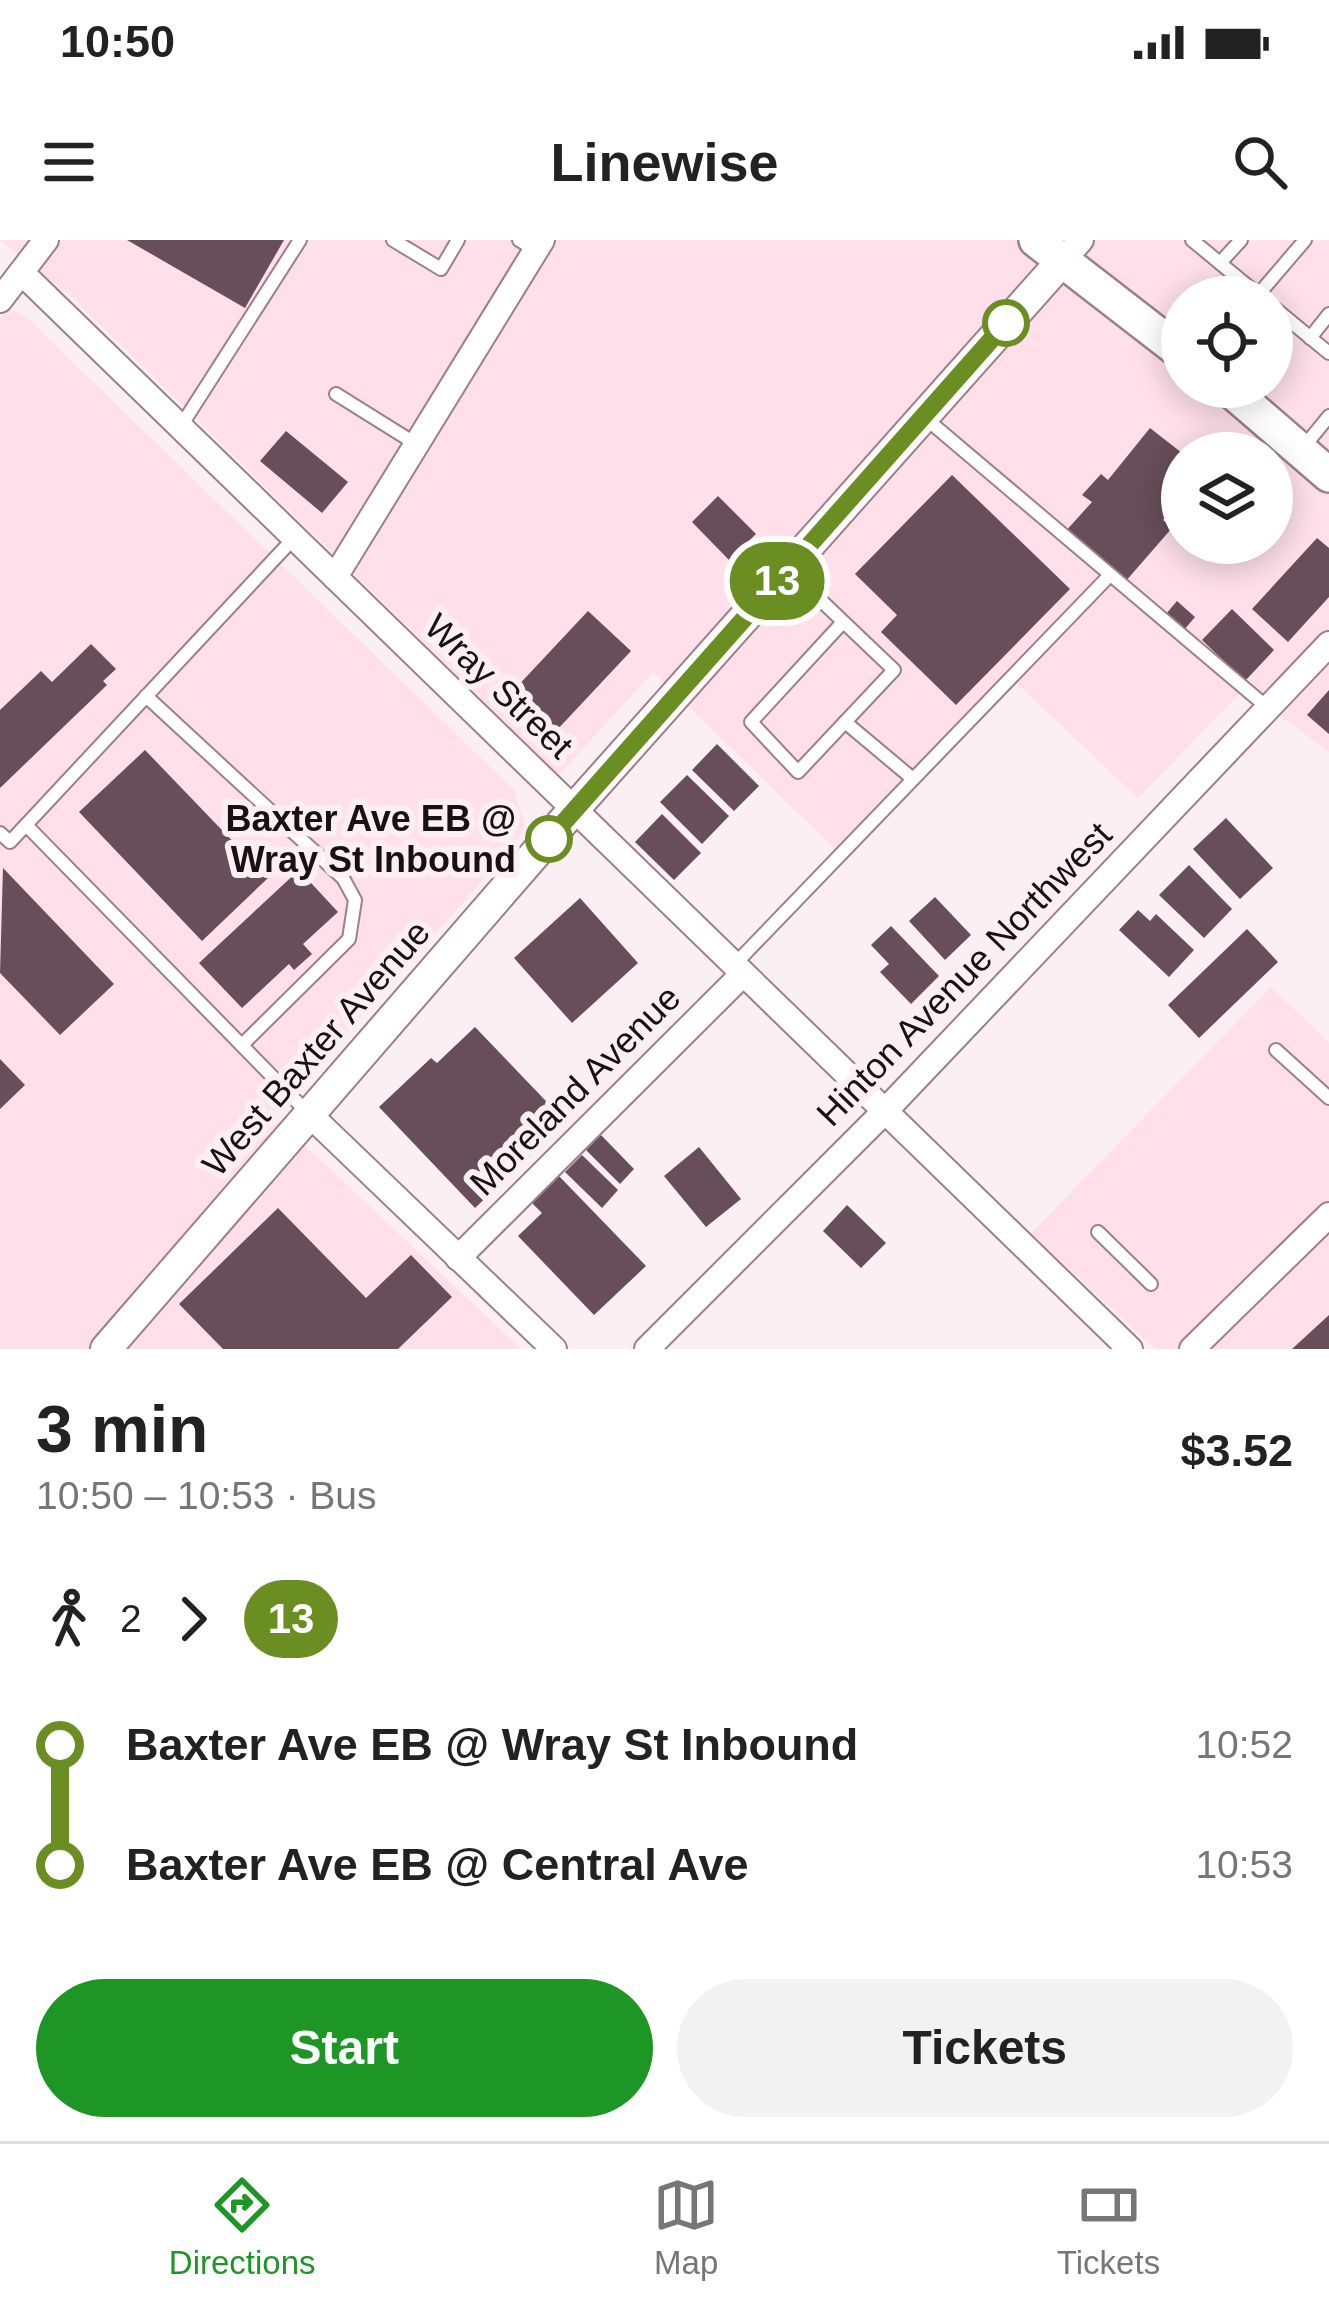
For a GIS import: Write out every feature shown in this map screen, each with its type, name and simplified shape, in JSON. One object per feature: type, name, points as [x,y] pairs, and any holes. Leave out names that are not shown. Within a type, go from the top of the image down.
[{"type":"main road","points":[[1060,247],[1161,334]]},
{"type":"main road","points":[[1252,408],[1329,475]]},
{"type":"street","points":[[0,300],[24,275],[46,240]]},
{"type":"street","points":[[335,577],[532,243]]},
{"type":"street","name":"West Baxter Avenue","points":[[106,1349],[574,809],[923,417],[1060,247]]},
{"type":"street","name":"Wray Street","points":[[24,275],[1130,1349]]},
{"type":"street","name":"Hinton Avenue Northwest","points":[[647,1349],[885,1111],[1329,644]]},
{"type":"street","name":"Moreland Avenue","points":[[458,1258],[739,969]]},
{"type":"street","points":[[310,1115],[554,1349]]},
{"type":"street","points":[[1192,1349],[1329,1215]]},
{"type":"lane","points":[[180,427],[300,240]]},
{"type":"lane","points":[[393,240],[441,269],[458,240]]},
{"type":"lane","points":[[1192,240],[1236,276]]},
{"type":"lane","points":[[1220,263],[1240,240]]},
{"type":"lane","points":[[1276,276],[1305,240]]},
{"type":"lane","points":[[1310,338],[1329,314]]},
{"type":"lane","points":[[1293,324],[1329,353]]},
{"type":"lane","points":[[336,394],[416,444]]},
{"type":"lane","points":[[1301,450],[1329,416]]},
{"type":"lane","points":[[923,417],[1268,709]]},
{"type":"lane","points":[[0,833],[10,842],[294,538]]},
{"type":"lane","points":[[788,569],[894,670],[797,772],[751,722],[843,622]]},
{"type":"lane","points":[[739,969],[1110,575]]},
{"type":"lane","points":[[146,696],[343,878],[355,900],[349,939],[242,1045]]},
{"type":"lane","points":[[845,722],[913,779]]},
{"type":"lane","points":[[26,825],[310,1115]]},
{"type":"lane","points":[[1276,1050],[1329,1098]]},
{"type":"lane","points":[[1098,1232],[1151,1284]]},
{"type":"shaded area","points":[[0,240],[1329,240],[1329,752],[1244,689],[1138,798],[1012,679],[840,854],[653,672],[559,775],[73,298]]},
{"type":"shaded area","points":[[7,310],[22,313],[514,790],[524,822],[519,839],[274,1116],[521,1349],[0,1349],[0,318]]},
{"type":"shaded area","points":[[1271,987],[1329,1043],[1329,1349],[1155,1349],[1031,1233]]},
{"type":"building","points":[[127,240],[284,240],[245,308]]},
{"type":"building","points":[[1150,428],[1161,437],[1161,541],[1125,582],[1064,533],[1092,502],[1082,495],[1101,474],[1108,480]]},
{"type":"building","points":[[286,431],[348,482],[322,513],[260,461]]},
{"type":"building","points":[[952,475],[1070,589],[956,705],[881,632],[897,615],[855,574]]},
{"type":"building","points":[[718,496],[756,534],[729,560],[692,522]]},
{"type":"building","points":[[1317,538],[1329,548],[1329,597],[1288,642],[1252,609]]},
{"type":"building","points":[[1177,601],[1195,617],[1184,630],[1166,614]]},
{"type":"building","points":[[1232,609],[1274,650],[1245,681],[1202,640]]},
{"type":"building","points":[[588,611],[631,651],[556,731],[513,691]]},
{"type":"building","points":[[91,644],[116,669],[103,681],[107,685],[0,788],[0,710],[41,671],[52,682]]},
{"type":"building","points":[[1329,690],[1329,734],[1307,715]]},
{"type":"building","points":[[717,744],[759,786],[734,811],[692,770]]},
{"type":"building","points":[[145,750],[268,878],[202,941],[79,812]]},
{"type":"building","points":[[687,775],[729,816],[702,844],[660,802]]},
{"type":"building","points":[[662,814],[701,853],[674,880],[635,842]]},
{"type":"building","points":[[1226,818],[1273,868],[1240,899],[1193,849]]},
{"type":"building","points":[[1189,865],[1232,909],[1204,938],[1159,895]]},
{"type":"building","points":[[3,868],[114,984],[60,1035],[0,973]]},
{"type":"building","points":[[299,870],[338,912],[303,944],[312,954],[294,970],[289,964],[242,1008],[199,963]]},
{"type":"building","points":[[935,897],[971,935],[945,960],[909,921]]},
{"type":"building","points":[[580,898],[638,963],[572,1023],[514,958]]},
{"type":"building","points":[[1138,910],[1150,921],[1156,914],[1194,950],[1169,977],[1119,930]]},
{"type":"building","points":[[891,926],[939,976],[911,1004],[880,972],[889,964],[871,945]]},
{"type":"building","points":[[1247,929],[1278,962],[1199,1038],[1168,1005]]},
{"type":"building","points":[[475,1027],[566,1122],[475,1208],[379,1107],[431,1058],[437,1063]]},
{"type":"building","points":[[0,1059],[25,1085],[0,1109]]},
{"type":"building","points":[[601,1135],[634,1169],[620,1184],[586,1150]]},
{"type":"building","points":[[699,1147],[741,1199],[706,1227],[664,1176]]},
{"type":"building","points":[[582,1155],[618,1190],[602,1208],[565,1172]]},
{"type":"building","points":[[558,1175],[646,1266],[594,1315],[518,1236],[542,1213],[531,1202]]},
{"type":"building","points":[[847,1205],[886,1243],[861,1268],[823,1231]]},
{"type":"building","points":[[278,1208],[366,1298],[411,1255],[452,1297],[398,1349],[223,1349],[179,1304]]},
{"type":"building","points":[[1329,1315],[1329,1349],[1292,1349]]},
{"type":"bus line","name":"13","points":[[549,839],[1006,323]]},
{"type":"place","name":"Baxter Ave EB @ Wray St Inbound","points":[[549,839]]}]
